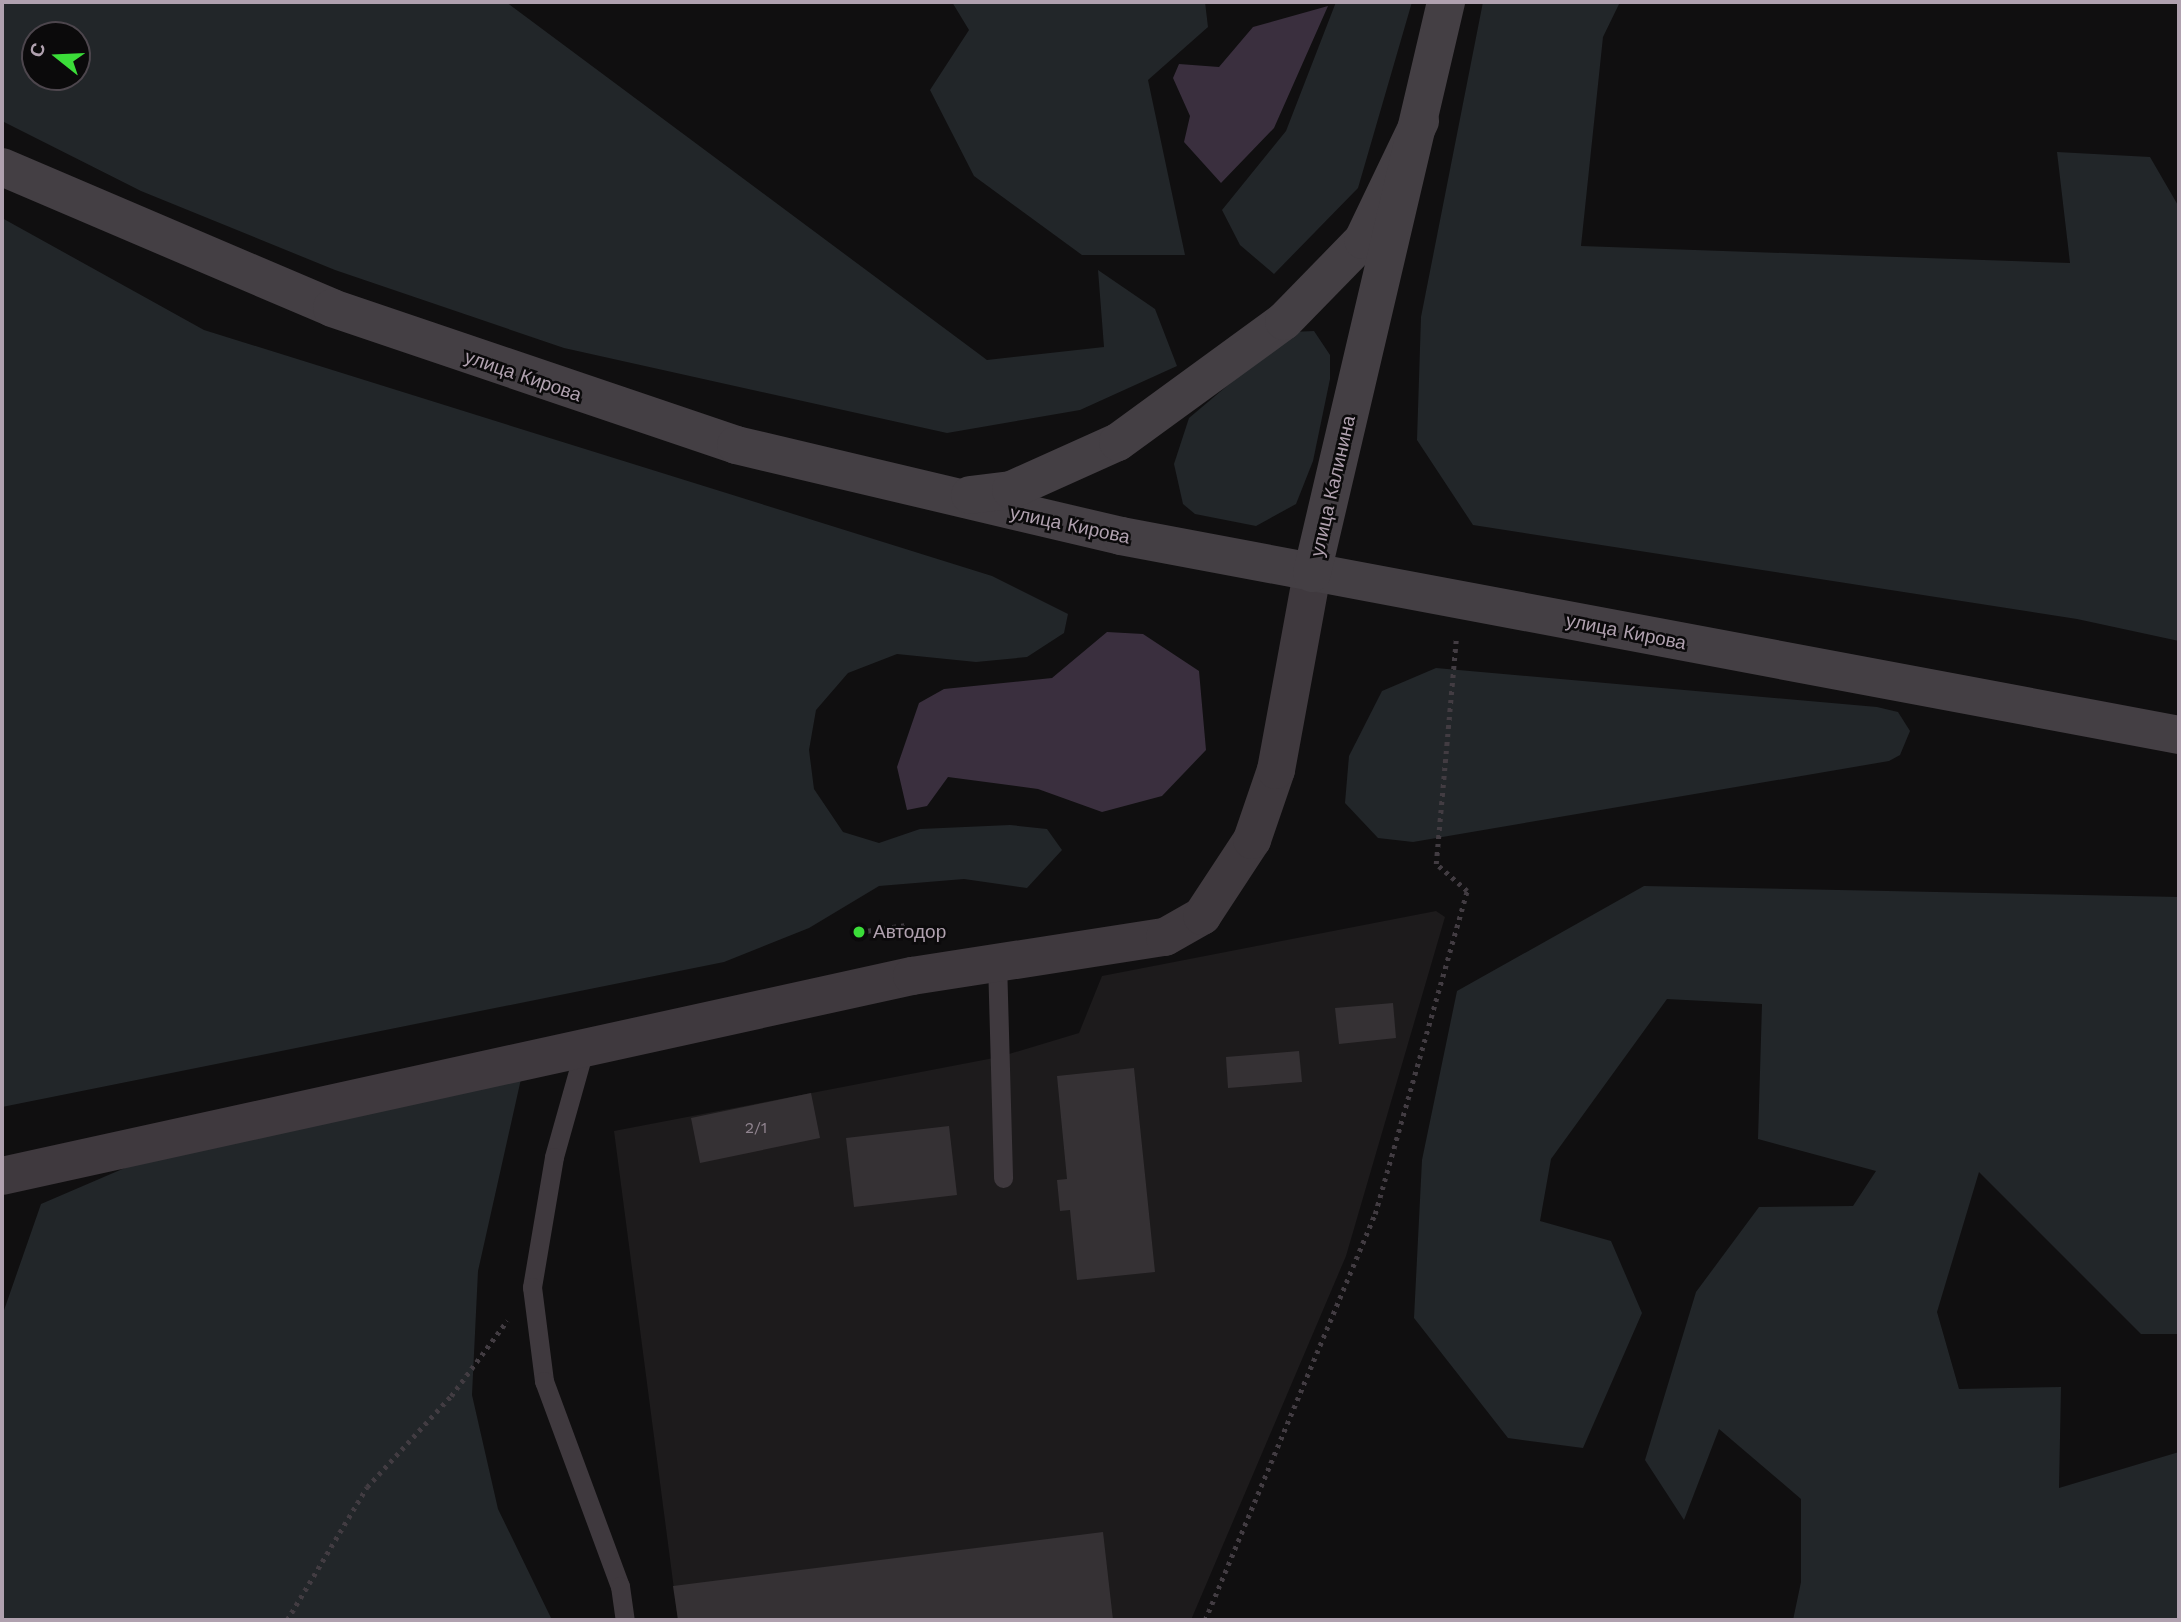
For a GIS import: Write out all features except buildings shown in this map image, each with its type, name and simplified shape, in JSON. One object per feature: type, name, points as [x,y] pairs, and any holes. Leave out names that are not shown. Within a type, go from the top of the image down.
[{"type":"main road","name":"улица Калинина","points":[[1312,573],[1446,2]]},
{"type":"main road","points":[[914,491],[1011,490],[1083,460],[1167,409],[1329,279],[1384,205],[1420,121]]},
{"type":"main road","name":"улица Кирова","points":[[2,167],[295,293],[541,384],[736,445],[914,491],[1312,573],[2179,735]]},
{"type":"street","name":"улица Калинина","points":[[997,961],[1165,937],[1202,916],[1251,840],[1276,769],[1312,573]]},
{"type":"street","points":[[2,1176],[997,961]]},
{"type":"lane","points":[[997,961],[1003,1178]]},
{"type":"lane","points":[[584,1050],[554,1157],[531,1287],[544,1381],[620,1586],[625,1620]]},
{"type":"path","points":[[1205,1620],[1375,1214],[1468,891],[1436,864],[1459,600]]},
{"type":"path","points":[[859,932],[906,925]]},
{"type":"path","points":[[286,1620],[367,1487],[451,1396],[531,1287]]},
{"type":"shaded area","points":[[2,2],[506,2],[987,360],[1104,347],[1098,270],[1155,309],[1177,366],[1080,410],[947,433],[564,348],[335,270],[141,191],[2,121]]},
{"type":"shaded area","points":[[952,2],[1205,2],[1208,27],[1148,80],[1185,255],[1082,255],[974,176],[930,90],[969,30]]},
{"type":"shaded area","points":[[1336,2],[1412,2],[1358,188],[1274,274],[1240,245],[1222,210],[1286,131]]},
{"type":"shaded area","points":[[1483,2],[1620,2],[1603,37],[1581,246],[2070,263],[2057,152],[2150,157],[2179,207],[2179,641],[2077,619],[1473,525],[1417,440],[1421,317]]},
{"type":"shaded area","points":[[1328,6],[1274,128],[1221,183],[1184,142],[1190,116],[1173,78],[1179,64],[1219,67],[1253,27]]},
{"type":"shaded area","points":[[2,218],[204,330],[992,576],[1068,614],[1064,633],[1027,657],[976,662],[897,654],[848,673],[816,710],[809,750],[814,789],[843,832],[879,843],[920,829],[1010,825],[1047,829],[1062,850],[1027,888],[964,879],[879,886],[809,928],[724,962],[2,1107]]},
{"type":"shaded area","points":[[1314,331],[1330,355],[1330,379],[1313,461],[1296,504],[1256,526],[1195,514],[1183,504],[1174,464],[1189,418],[1291,332]]},
{"type":"shaded area","points":[[1107,632],[1143,634],[1199,671],[1206,750],[1162,796],[1102,812],[1038,789],[948,777],[927,806],[907,810],[897,767],[919,703],[944,689],[1052,678]]},
{"type":"shaded area","points":[[1436,668],[1877,707],[1898,712],[1910,731],[1900,755],[1889,761],[1413,842],[1378,838],[1345,803],[1349,756],[1382,691]]},
{"type":"shaded area","points":[[1644,886],[2179,897],[2179,1334],[2141,1334],[1979,1172],[1937,1312],[1959,1389],[2061,1387],[2059,1488],[2179,1452],[2179,1620],[1793,1620],[1801,1582],[1801,1499],[1719,1429],[1684,1520],[1645,1460],[1696,1292],[1759,1207],[1853,1206],[1876,1171],[1758,1139],[1762,1004],[1667,999],[1551,1159],[1540,1221],[1611,1241],[1642,1313],[1583,1448],[1508,1438],[1414,1318],[1422,1160],[1457,991]]},
{"type":"shaded area","points":[[1436,911],[1445,917],[1346,1256],[1191,1620],[678,1620],[614,1131],[999,1057],[1079,1033],[1102,976]]},
{"type":"shaded area","points":[[523,1070],[478,1271],[472,1395],[498,1509],[552,1620],[2,1620],[2,1316],[41,1204],[155,1155]]},
{"type":"place","name":"Автодор","points":[[859,932]]}]
